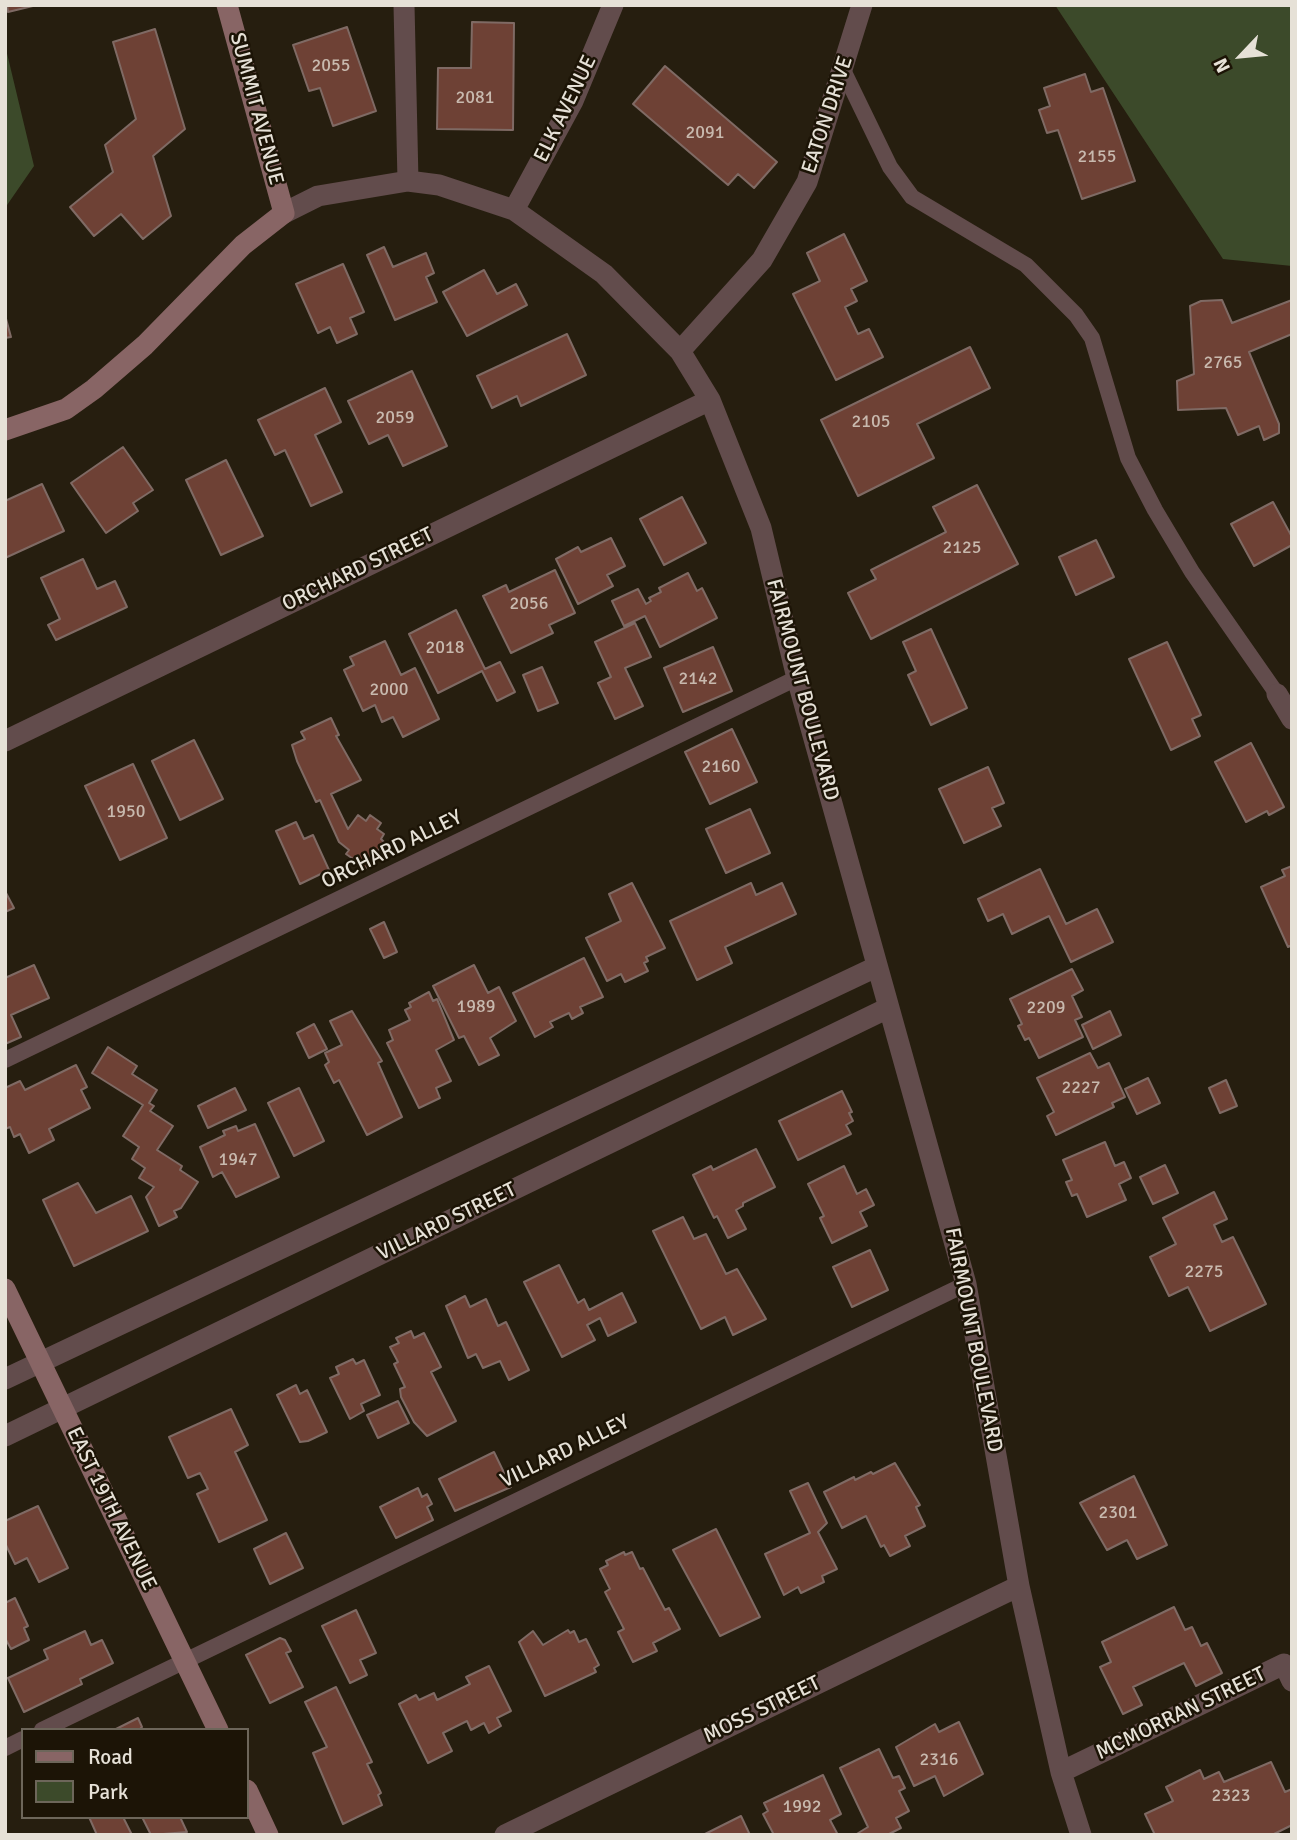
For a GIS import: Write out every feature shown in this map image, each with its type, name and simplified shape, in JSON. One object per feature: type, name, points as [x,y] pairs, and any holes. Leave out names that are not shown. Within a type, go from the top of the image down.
[{"type":"street","name":"SUMMIT AVENUE","points":[[227,5],[284,213]]},
{"type":"street","points":[[404,5],[408,181]]},
{"type":"street","name":"ELK AVENUE","points":[[514,210],[573,101],[613,5]]},
{"type":"street","name":"EATON DRIVE","points":[[680,351],[761,260],[807,182],[862,5]]},
{"type":"street","name":"FAIRMOUNT BOULEVARD","points":[[5,430],[66,409],[94,389],[145,345],[250,239],[284,213],[318,196],[408,181],[458,190],[514,210],[604,274],[680,351],[710,400],[761,528],[797,678],[966,1284],[1019,1586],[1061,1772],[1080,1835]]},
{"type":"street","name":"ORCHARD STREET","points":[[5,741],[710,400]]},
{"type":"street","points":[[1277,694],[1292,719]]},
{"type":"street","points":[[5,1379],[876,967]]},
{"type":"street","name":"VILLARD STREET","points":[[5,1436],[888,1008]]},
{"type":"street","name":"EAST 19TH AVENUE","points":[[5,1289],[217,1728]]},
{"type":"street","name":"MOSS STREET","points":[[505,1835],[1019,1586]]},
{"type":"street","name":"MCMORRAN STREET","points":[[1061,1772],[1284,1664],[1292,1681]]},
{"type":"street","points":[[248,1792],[268,1835]]},
{"type":"lane","points":[[842,68],[890,167],[912,197],[1026,265],[1061,298],[1084,326],[1103,366],[1111,405],[1128,458],[1155,510],[1192,572],[1277,694]]},
{"type":"lane","name":"ORCHARD ALLEY","points":[[5,1060],[797,678]]},
{"type":"lane","name":"VILLARD ALLEY","points":[[46,1728],[966,1284]]},
{"type":"lane","points":[[5,1748],[21,1740]]},
{"type":"green space","points":[[1055,5],[1292,5],[1292,266],[1223,259]]},
{"type":"green space","points":[[5,45],[34,166],[5,208]]},
{"type":"building","points":[[7,5],[37,5],[8,12]]},
{"type":"building","points":[[472,22],[514,23],[513,130],[437,129],[438,68],[471,68]]},
{"type":"building","points":[[347,27],[376,111],[333,126],[320,88],[309,91],[293,45]]},
{"type":"building","points":[[155,29],[185,129],[153,156],[171,216],[143,239],[121,214],[94,236],[70,207],[113,172],[105,145],[136,119],[113,42]]},
{"type":"building","points":[[665,66],[777,162],[754,188],[738,174],[728,185],[633,104]]},
{"type":"building","points":[[1085,74],[1091,92],[1103,88],[1135,181],[1082,199],[1058,130],[1047,133],[1039,110],[1050,106],[1044,88]]},
{"type":"building","points":[[844,234],[867,281],[851,289],[857,301],[845,307],[858,334],[869,329],[883,357],[836,380],[793,294],[820,281],[807,253]]},
{"type":"building","points":[[384,247],[393,267],[426,253],[434,273],[426,277],[437,302],[395,320],[367,255]]},
{"type":"building","points":[[343,264],[364,312],[350,318],[357,334],[337,343],[330,327],[318,333],[296,284]]},
{"type":"building","points":[[484,270],[497,294],[516,284],[527,305],[467,336],[443,292]]},
{"type":"building","points":[[1222,300],[1232,323],[1292,300],[1292,334],[1249,352],[1279,424],[1279,433],[1264,440],[1259,426],[1238,435],[1226,408],[1178,410],[1177,381],[1194,374],[1190,306],[1201,301]]},
{"type":"building","points":[[5,315],[11,337],[5,338]]},
{"type":"building","points":[[567,334],[586,375],[521,406],[517,396],[492,408],[477,376]]},
{"type":"building","points":[[970,347],[990,388],[917,424],[934,458],[858,496],[821,420]]},
{"type":"building","points":[[412,371],[447,446],[403,466],[388,435],[369,444],[348,401]]},
{"type":"building","points":[[325,388],[341,422],[315,435],[342,492],[311,506],[285,450],[275,455],[258,420]]},
{"type":"building","points":[[123,447],[153,490],[133,503],[138,511],[106,533],[71,483]]},
{"type":"building","points":[[226,460],[263,536],[221,555],[186,480]]},
{"type":"building","points":[[42,484],[64,531],[5,558],[5,501]]},
{"type":"building","points":[[977,485],[1018,564],[871,639],[848,593],[876,579],[871,570],[946,532],[933,507]]},
{"type":"building","points":[[682,497],[706,543],[664,565],[640,519]]},
{"type":"building","points":[[1273,502],[1292,537],[1292,545],[1254,566],[1231,524]]},
{"type":"building","points":[[611,538],[625,566],[607,575],[613,586],[578,604],[556,559],[578,547],[581,552]]},
{"type":"building","points":[[1096,540],[1114,577],[1076,595],[1059,557]]},
{"type":"building","points":[[83,559],[97,589],[115,581],[127,607],[56,640],[48,625],[60,619],[41,578]]},
{"type":"building","points":[[555,570],[575,613],[549,625],[553,633],[511,653],[483,596],[506,585],[509,592]]},
{"type":"building","points":[[688,573],[697,591],[702,588],[717,618],[660,647],[645,616],[624,626],[612,601],[638,589],[646,604],[651,601],[649,598],[661,592],[659,588]]},
{"type":"building","points":[[456,610],[485,669],[500,662],[515,692],[497,701],[482,671],[438,693],[409,634]]},
{"type":"building","points":[[635,623],[651,657],[625,668],[643,706],[615,719],[598,683],[611,677],[595,642]]},
{"type":"building","points":[[931,629],[967,708],[931,725],[908,675],[916,671],[903,642]]},
{"type":"building","points":[[385,641],[401,675],[415,668],[439,719],[403,737],[393,717],[382,722],[375,705],[363,711],[344,670],[354,665],[350,657]]},
{"type":"building","points":[[1167,642],[1201,715],[1192,719],[1200,736],[1171,750],[1129,659]]},
{"type":"building","points":[[713,647],[732,691],[683,712],[664,668]]},
{"type":"building","points":[[542,667],[558,703],[538,711],[523,675]]},
{"type":"building","points":[[331,718],[339,735],[336,736],[361,780],[331,794],[348,829],[358,815],[366,821],[370,815],[381,823],[377,829],[384,834],[381,839],[384,842],[366,868],[346,854],[349,850],[339,842],[320,800],[316,802],[292,745],[305,739],[301,732]]},
{"type":"building","points":[[732,729],[757,782],[710,804],[685,752]]},
{"type":"building","points":[[194,740],[223,799],[180,820],[152,761]]},
{"type":"building","points":[[1251,743],[1284,807],[1269,815],[1267,811],[1246,822],[1215,762]]},
{"type":"building","points":[[133,764],[167,838],[120,860],[85,786]]},
{"type":"building","points":[[988,767],[1004,803],[992,808],[1001,826],[964,843],[939,789]]},
{"type":"building","points":[[750,809],[770,853],[726,873],[706,829]]},
{"type":"building","points":[[296,822],[304,839],[313,835],[329,870],[300,884],[276,831]]},
{"type":"building","points":[[1292,866],[1292,945],[1288,947],[1261,887],[1285,876],[1282,870]]},
{"type":"building","points":[[1040,869],[1066,924],[1097,909],[1113,942],[1071,962],[1049,916],[1012,934],[1003,914],[988,921],[978,899]]},
{"type":"building","points":[[632,883],[665,948],[646,957],[648,961],[644,963],[648,971],[625,982],[621,974],[607,981],[586,938],[621,921],[609,894]]},
{"type":"building","points":[[751,883],[756,895],[782,883],[796,914],[725,947],[732,963],[697,980],[670,921]]},
{"type":"building","points":[[5,891],[14,908],[5,912]]},
{"type":"building","points":[[384,922],[397,952],[384,958],[370,929]]},
{"type":"building","points":[[584,958],[603,997],[580,1007],[583,1013],[572,1019],[569,1013],[550,1022],[553,1027],[535,1037],[513,993]]},
{"type":"building","points":[[34,965],[49,998],[11,1015],[21,1037],[5,1044],[5,978]]},
{"type":"building","points":[[474,965],[488,993],[499,987],[516,1021],[490,1038],[499,1055],[479,1065],[464,1036],[459,1038],[433,986]]},
{"type":"building","points":[[1072,969],[1083,990],[1072,996],[1082,1017],[1075,1020],[1083,1037],[1039,1058],[1029,1038],[1025,1040],[1018,1026],[1022,1024],[1010,999]]},
{"type":"building","points":[[429,992],[433,1001],[437,999],[454,1040],[436,1050],[451,1081],[436,1088],[440,1098],[419,1108],[387,1043],[393,1040],[389,1030],[410,1020],[405,1010],[411,1007],[409,1003]]},
{"type":"building","points":[[352,1011],[382,1061],[378,1063],[402,1117],[367,1135],[339,1080],[334,1083],[325,1065],[329,1062],[325,1053],[342,1045],[330,1021]]},
{"type":"building","points":[[1110,1011],[1121,1035],[1093,1049],[1082,1025]]},
{"type":"building","points":[[314,1024],[327,1049],[309,1058],[297,1033]]},
{"type":"building","points":[[108,1047],[137,1066],[132,1074],[157,1090],[149,1103],[154,1106],[150,1111],[173,1126],[157,1150],[182,1166],[180,1170],[198,1182],[181,1208],[174,1211],[177,1217],[159,1226],[146,1197],[154,1187],[139,1178],[145,1168],[132,1159],[139,1147],[123,1136],[143,1105],[92,1073]]},
{"type":"building","points":[[1090,1053],[1098,1068],[1109,1063],[1125,1097],[1112,1103],[1114,1107],[1056,1135],[1047,1116],[1054,1112],[1037,1078]]},
{"type":"building","points":[[76,1065],[87,1087],[81,1090],[90,1108],[49,1129],[54,1140],[29,1153],[20,1134],[14,1137],[10,1127],[5,1129],[5,1088],[20,1081],[25,1090]]},
{"type":"building","points":[[1148,1078],[1160,1103],[1137,1114],[1125,1089]]},
{"type":"building","points":[[1226,1080],[1237,1106],[1220,1113],[1209,1088]]},
{"type":"building","points":[[235,1088],[246,1110],[208,1128],[198,1106]]},
{"type":"building","points":[[299,1088],[324,1141],[294,1156],[268,1103]]},
{"type":"building","points":[[842,1091],[852,1112],[849,1113],[853,1121],[846,1125],[851,1134],[798,1160],[779,1121]]},
{"type":"building","points":[[255,1124],[279,1177],[236,1197],[222,1172],[213,1177],[200,1147],[225,1135],[223,1131],[236,1126],[238,1131]]},
{"type":"building","points":[[1105,1142],[1115,1166],[1124,1162],[1131,1178],[1119,1184],[1126,1200],[1087,1217],[1077,1194],[1072,1196],[1066,1182],[1072,1180],[1063,1160]]},
{"type":"building","points":[[756,1149],[775,1187],[743,1203],[743,1206],[736,1210],[746,1229],[728,1238],[717,1216],[714,1218],[693,1175],[711,1166],[713,1170]]},
{"type":"building","points":[[1165,1165],[1178,1193],[1153,1204],[1140,1177]]},
{"type":"building","points":[[844,1166],[857,1194],[866,1189],[874,1205],[860,1212],[867,1226],[832,1243],[820,1218],[824,1216],[808,1184]]},
{"type":"building","points":[[78,1183],[96,1213],[131,1196],[148,1231],[74,1266],[43,1200]]},
{"type":"building","points":[[1214,1192],[1227,1219],[1214,1225],[1222,1242],[1233,1237],[1266,1304],[1210,1331],[1188,1287],[1169,1296],[1150,1257],[1176,1244],[1163,1218]]},
{"type":"building","points":[[683,1217],[694,1239],[706,1234],[726,1274],[737,1269],[766,1319],[733,1335],[725,1317],[701,1329],[653,1231]]},
{"type":"building","points":[[870,1250],[888,1290],[852,1307],[833,1267]]},
{"type":"building","points":[[559,1265],[578,1303],[584,1299],[589,1310],[622,1293],[636,1322],[608,1336],[600,1318],[587,1325],[595,1340],[562,1357],[524,1282]]},
{"type":"building","points":[[465,1296],[470,1307],[486,1299],[498,1326],[506,1322],[529,1370],[509,1380],[500,1361],[483,1368],[476,1354],[468,1358],[446,1306]]},
{"type":"building","points":[[411,1331],[414,1338],[424,1333],[441,1367],[431,1372],[456,1421],[427,1436],[414,1422],[401,1397],[400,1389],[405,1387],[394,1364],[398,1362],[390,1347],[399,1343],[396,1338]]},
{"type":"building","points":[[353,1359],[356,1364],[364,1360],[380,1395],[361,1404],[364,1411],[350,1419],[330,1378],[339,1374],[336,1367]]},
{"type":"building","points":[[296,1385],[300,1394],[307,1390],[327,1432],[308,1441],[300,1442],[277,1395]]},
{"type":"building","points":[[398,1401],[409,1423],[378,1438],[367,1415]]},
{"type":"building","points":[[231,1409],[248,1445],[235,1452],[267,1520],[219,1542],[197,1494],[208,1489],[200,1473],[188,1478],[169,1437]]},
{"type":"building","points":[[494,1452],[511,1487],[455,1511],[439,1479]]},
{"type":"building","points":[[895,1463],[920,1505],[916,1507],[925,1526],[905,1536],[910,1546],[890,1556],[884,1545],[881,1547],[866,1516],[842,1528],[824,1492],[854,1477],[855,1480],[871,1472],[873,1474]]},
{"type":"building","points":[[1134,1476],[1167,1545],[1137,1559],[1127,1540],[1107,1550],[1080,1503]]},
{"type":"building","points":[[808,1483],[827,1523],[818,1532],[837,1569],[822,1576],[824,1582],[801,1593],[798,1587],[784,1595],[765,1554],[810,1533],[790,1491]]},
{"type":"building","points":[[418,1488],[422,1497],[427,1494],[432,1504],[427,1507],[433,1520],[396,1538],[380,1507]]},
{"type":"building","points":[[38,1506],[68,1568],[39,1582],[27,1558],[15,1564],[5,1543],[5,1521]]},
{"type":"building","points":[[716,1529],[760,1617],[720,1636],[673,1550]]},
{"type":"building","points":[[286,1533],[303,1568],[270,1584],[254,1549]]},
{"type":"building","points":[[624,1552],[625,1555],[632,1552],[665,1610],[669,1608],[680,1629],[653,1643],[657,1651],[633,1662],[618,1632],[624,1629],[605,1592],[610,1589],[600,1569],[608,1565],[606,1561]]},
{"type":"building","points":[[15,1598],[28,1626],[24,1628],[29,1640],[11,1649],[5,1638],[5,1603]]},
{"type":"building","points":[[1174,1607],[1185,1630],[1192,1627],[1201,1646],[1207,1643],[1222,1673],[1196,1686],[1184,1663],[1133,1687],[1142,1705],[1123,1714],[1100,1667],[1111,1662],[1102,1642]]},
{"type":"building","points":[[356,1610],[376,1653],[360,1660],[367,1675],[350,1683],[322,1626]]},
{"type":"building","points":[[568,1630],[570,1633],[574,1631],[579,1642],[586,1639],[599,1665],[594,1668],[596,1672],[545,1696],[519,1642],[533,1631],[543,1645]]},
{"type":"building","points":[[85,1631],[91,1645],[102,1640],[113,1663],[80,1679],[82,1684],[24,1712],[8,1678],[48,1659],[44,1650]]},
{"type":"building","points":[[280,1638],[285,1640],[291,1651],[286,1653],[303,1687],[270,1703],[246,1655]]},
{"type":"building","points":[[489,1666],[511,1711],[497,1718],[501,1726],[489,1733],[484,1723],[471,1730],[467,1721],[443,1733],[452,1751],[428,1763],[399,1704],[416,1695],[419,1700],[434,1693],[437,1700],[470,1684],[466,1677]]},
{"type":"building","points":[[336,1687],[372,1762],[367,1764],[381,1793],[378,1795],[382,1805],[343,1824],[313,1753],[327,1747],[305,1702]]},
{"type":"building","points":[[138,1718],[142,1727],[141,1728],[118,1728]]},
{"type":"building","points":[[959,1722],[983,1774],[944,1796],[935,1776],[914,1786],[896,1747],[935,1724],[939,1732]]},
{"type":"building","points":[[879,1749],[893,1778],[899,1776],[905,1788],[899,1791],[909,1811],[896,1818],[901,1828],[887,1835],[855,1835],[868,1827],[840,1768]]},
{"type":"building","points":[[1271,1762],[1285,1792],[1292,1789],[1292,1825],[1272,1835],[1155,1835],[1145,1814],[1173,1801],[1166,1787],[1200,1770],[1204,1779],[1219,1772],[1224,1782]]},
{"type":"building","points":[[823,1775],[841,1814],[830,1820],[838,1835],[774,1835],[763,1814],[768,1811],[764,1803]]},
{"type":"building","points":[[741,1816],[750,1835],[703,1835]]},
{"type":"building","points":[[90,1819],[124,1819],[132,1835],[97,1835]]},
{"type":"building","points":[[143,1819],[181,1819],[187,1832],[151,1835]]}]
